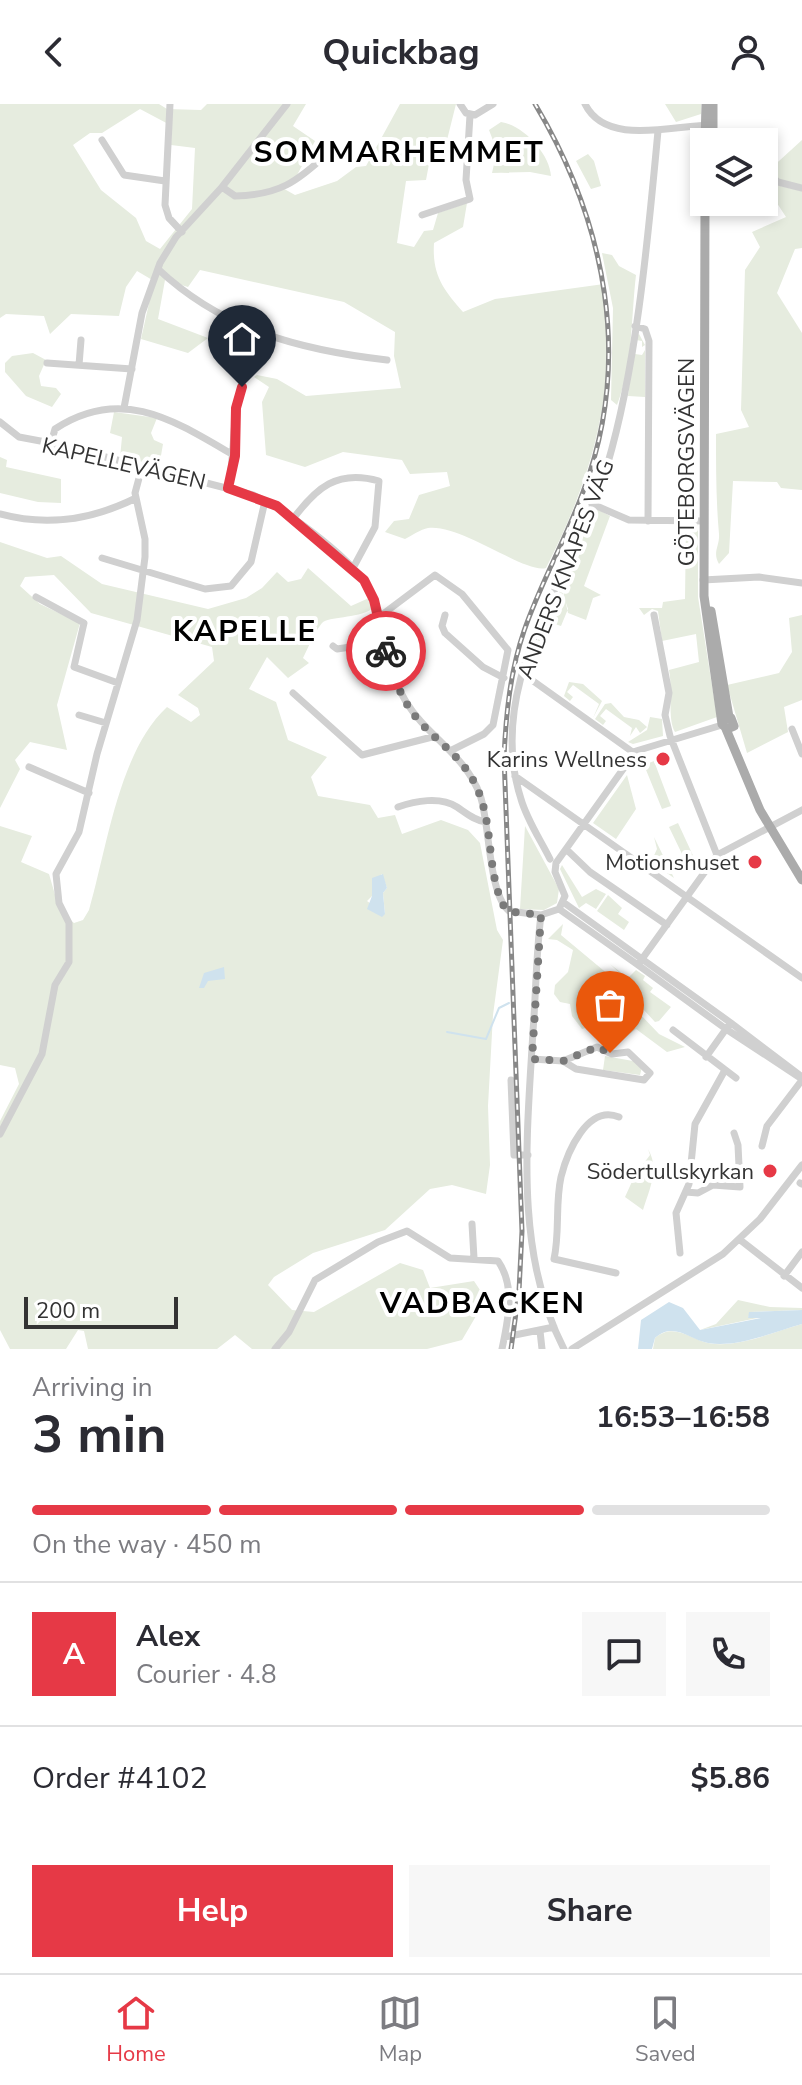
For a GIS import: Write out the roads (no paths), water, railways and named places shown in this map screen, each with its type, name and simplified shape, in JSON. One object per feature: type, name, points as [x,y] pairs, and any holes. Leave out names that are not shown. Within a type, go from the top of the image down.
[{"type":"main road","points":[[706,104],[708,128]]},
{"type":"main road","points":[[710,128],[713,104]]},
{"type":"main road","name":"GÖTEBORGSVÄGEN","points":[[708,216],[704,521],[709,647],[727,724],[772,826],[802,880]]},
{"type":"main road","name":"GÖTEBORGSVÄGEN","points":[[706,580],[708,216]]},
{"type":"main road","name":"GÖTEBORGSVÄGEN","points":[[772,826],[802,869]]},
{"type":"street","points":[[170,104],[165,181],[169,218],[182,232]]},
{"type":"street","points":[[124,408],[142,313],[158,269],[182,232],[287,104]]},
{"type":"street","points":[[422,215],[470,199],[466,180],[470,115],[460,104]]},
{"type":"street","points":[[470,115],[481,113],[493,104]]},
{"type":"street","points":[[585,104],[593,116],[613,126],[690,132]]},
{"type":"street","name":"ANDERS KNAPES VÄG","points":[[550,859],[528,816],[515,776],[516,712],[522,673],[534,637],[607,465],[635,326],[658,131]]},
{"type":"street","points":[[102,140],[124,175],[165,181]]},
{"type":"street","points":[[222,187],[235,196],[281,190],[302,178],[328,153]]},
{"type":"street","points":[[778,182],[802,188]]},
{"type":"street","points":[[158,269],[198,303],[247,329],[309,349],[387,360]]},
{"type":"street","points":[[635,326],[645,329],[649,341],[648,521]]},
{"type":"street","points":[[79,365],[81,340]]},
{"type":"street","points":[[47,363],[132,369]]},
{"type":"street","points":[[228,488],[235,456],[236,408],[242,387]]},
{"type":"street","points":[[51,443],[55,429],[66,421],[89,413],[124,408],[170,418],[235,456]]},
{"type":"street","name":"KAPELLEVÄGEN","points":[[0,422],[19,437],[228,488],[265,501],[293,519],[353,568],[368,586],[404,698],[452,750],[476,785],[501,902],[509,911],[541,915]]},
{"type":"street","points":[[0,1134],[42,1054],[55,985],[69,962],[69,923],[59,903],[56,874],[79,832],[106,723],[137,620],[145,539],[136,498],[142,467]]},
{"type":"street","points":[[293,519],[318,489],[351,478],[382,484],[375,527],[353,568]]},
{"type":"street","points":[[0,514],[49,522],[72,520],[136,498]]},
{"type":"street","points":[[102,558],[205,589],[231,586],[251,562],[265,501]]},
{"type":"street","points":[[592,504],[620,518],[704,521]]},
{"type":"street","points":[[379,617],[428,576],[439,576],[462,594],[508,650],[493,725],[484,734],[452,750]]},
{"type":"street","points":[[706,580],[771,578],[802,583]]},
{"type":"street","points":[[36,597],[84,623],[74,667],[118,683]]},
{"type":"street","points":[[445,615],[442,626],[445,633],[483,667],[504,678]]},
{"type":"street","points":[[654,615],[652,621],[669,693],[665,715],[671,739],[717,855]]},
{"type":"street","points":[[333,646],[337,649],[384,642]]},
{"type":"street","points":[[522,673],[634,753]]},
{"type":"street","points":[[293,693],[362,755],[436,736]]},
{"type":"street","points":[[79,715],[106,723]]},
{"type":"street","points":[[561,906],[564,890],[554,867],[634,753],[727,724]]},
{"type":"street","points":[[792,729],[802,754]]},
{"type":"street","points":[[29,767],[89,793]]},
{"type":"street","points":[[515,776],[585,822],[802,978]]},
{"type":"street","points":[[398,807],[419,802],[448,802],[478,821],[486,822]]},
{"type":"street","points":[[640,962],[717,855],[802,810]]},
{"type":"street","points":[[566,849],[590,872],[667,925]]},
{"type":"street","points":[[561,906],[541,915],[528,1155],[529,1212],[536,1266],[554,1327],[564,1349]]},
{"type":"street","points":[[561,906],[802,1079],[767,1126],[762,1146]]},
{"type":"street","points":[[706,1057],[728,1026]]},
{"type":"street","points":[[673,1030],[736,1078]]},
{"type":"street","points":[[532,1059],[563,1061],[597,1047],[612,1054],[628,1052],[650,1073],[644,1080],[621,1077],[576,1069],[563,1061]]},
{"type":"street","points":[[680,1253],[676,1213],[686,1192],[695,1124],[725,1070]]},
{"type":"street","points":[[511,1080],[514,1155],[528,1155]]},
{"type":"street","points":[[554,1259],[560,1233],[561,1178],[572,1148],[592,1120],[605,1115],[619,1117]]},
{"type":"street","points":[[686,1192],[698,1193],[713,1185],[740,1187],[743,1178],[734,1133]]},
{"type":"street","points":[[572,1349],[596,1330],[705,1267],[739,1239],[802,1165]]},
{"type":"street","points":[[472,1224],[474,1258]]},
{"type":"street","points":[[275,1349],[289,1332],[315,1280],[391,1235],[413,1231],[445,1256],[496,1260],[507,1277],[510,1294],[502,1349]]},
{"type":"street","points":[[739,1239],[802,1288]]},
{"type":"street","points":[[784,1276],[802,1252]]},
{"type":"street","points":[[536,1266],[554,1259],[616,1273]]},
{"type":"street","points":[[505,1337],[554,1327]]},
{"type":"street","points":[[540,1331],[542,1349]]},
{"type":"water","points":[[383,874],[387,888],[383,893],[385,914],[382,917],[367,909],[372,896],[372,878]]},
{"type":"water","points":[[224,967],[225,979],[208,981],[204,988],[199,988],[204,973]]},
{"type":"water","points":[[669,1302],[683,1308],[700,1330],[761,1318],[748,1318],[749,1312],[802,1310],[802,1324],[755,1338],[719,1344],[669,1331],[655,1338],[652,1349],[638,1349],[641,1320]]},
{"type":"waterway","points":[[447,1032],[486,1039],[499,1008],[509,1003]]},
{"type":"railway","points":[[511,1349],[519,1291],[522,1231],[504,757],[508,709],[515,662],[524,631],[576,510],[598,442],[607,392],[609,343],[595,244],[559,149],[535,104]]},
{"type":"place","name":"Karins Wellness","points":[[663,759]]},
{"type":"place","name":"Motionshuset","points":[[755,862]]},
{"type":"place","name":"Södertullskyrkan","points":[[770,1171]]},
{"type":"district","name":"SOMMARHEMMET","points":[[399,152]]},
{"type":"district","name":"KAPELLE","points":[[245,631]]},
{"type":"district","name":"VADBACKEN","points":[[483,1303]]}]
